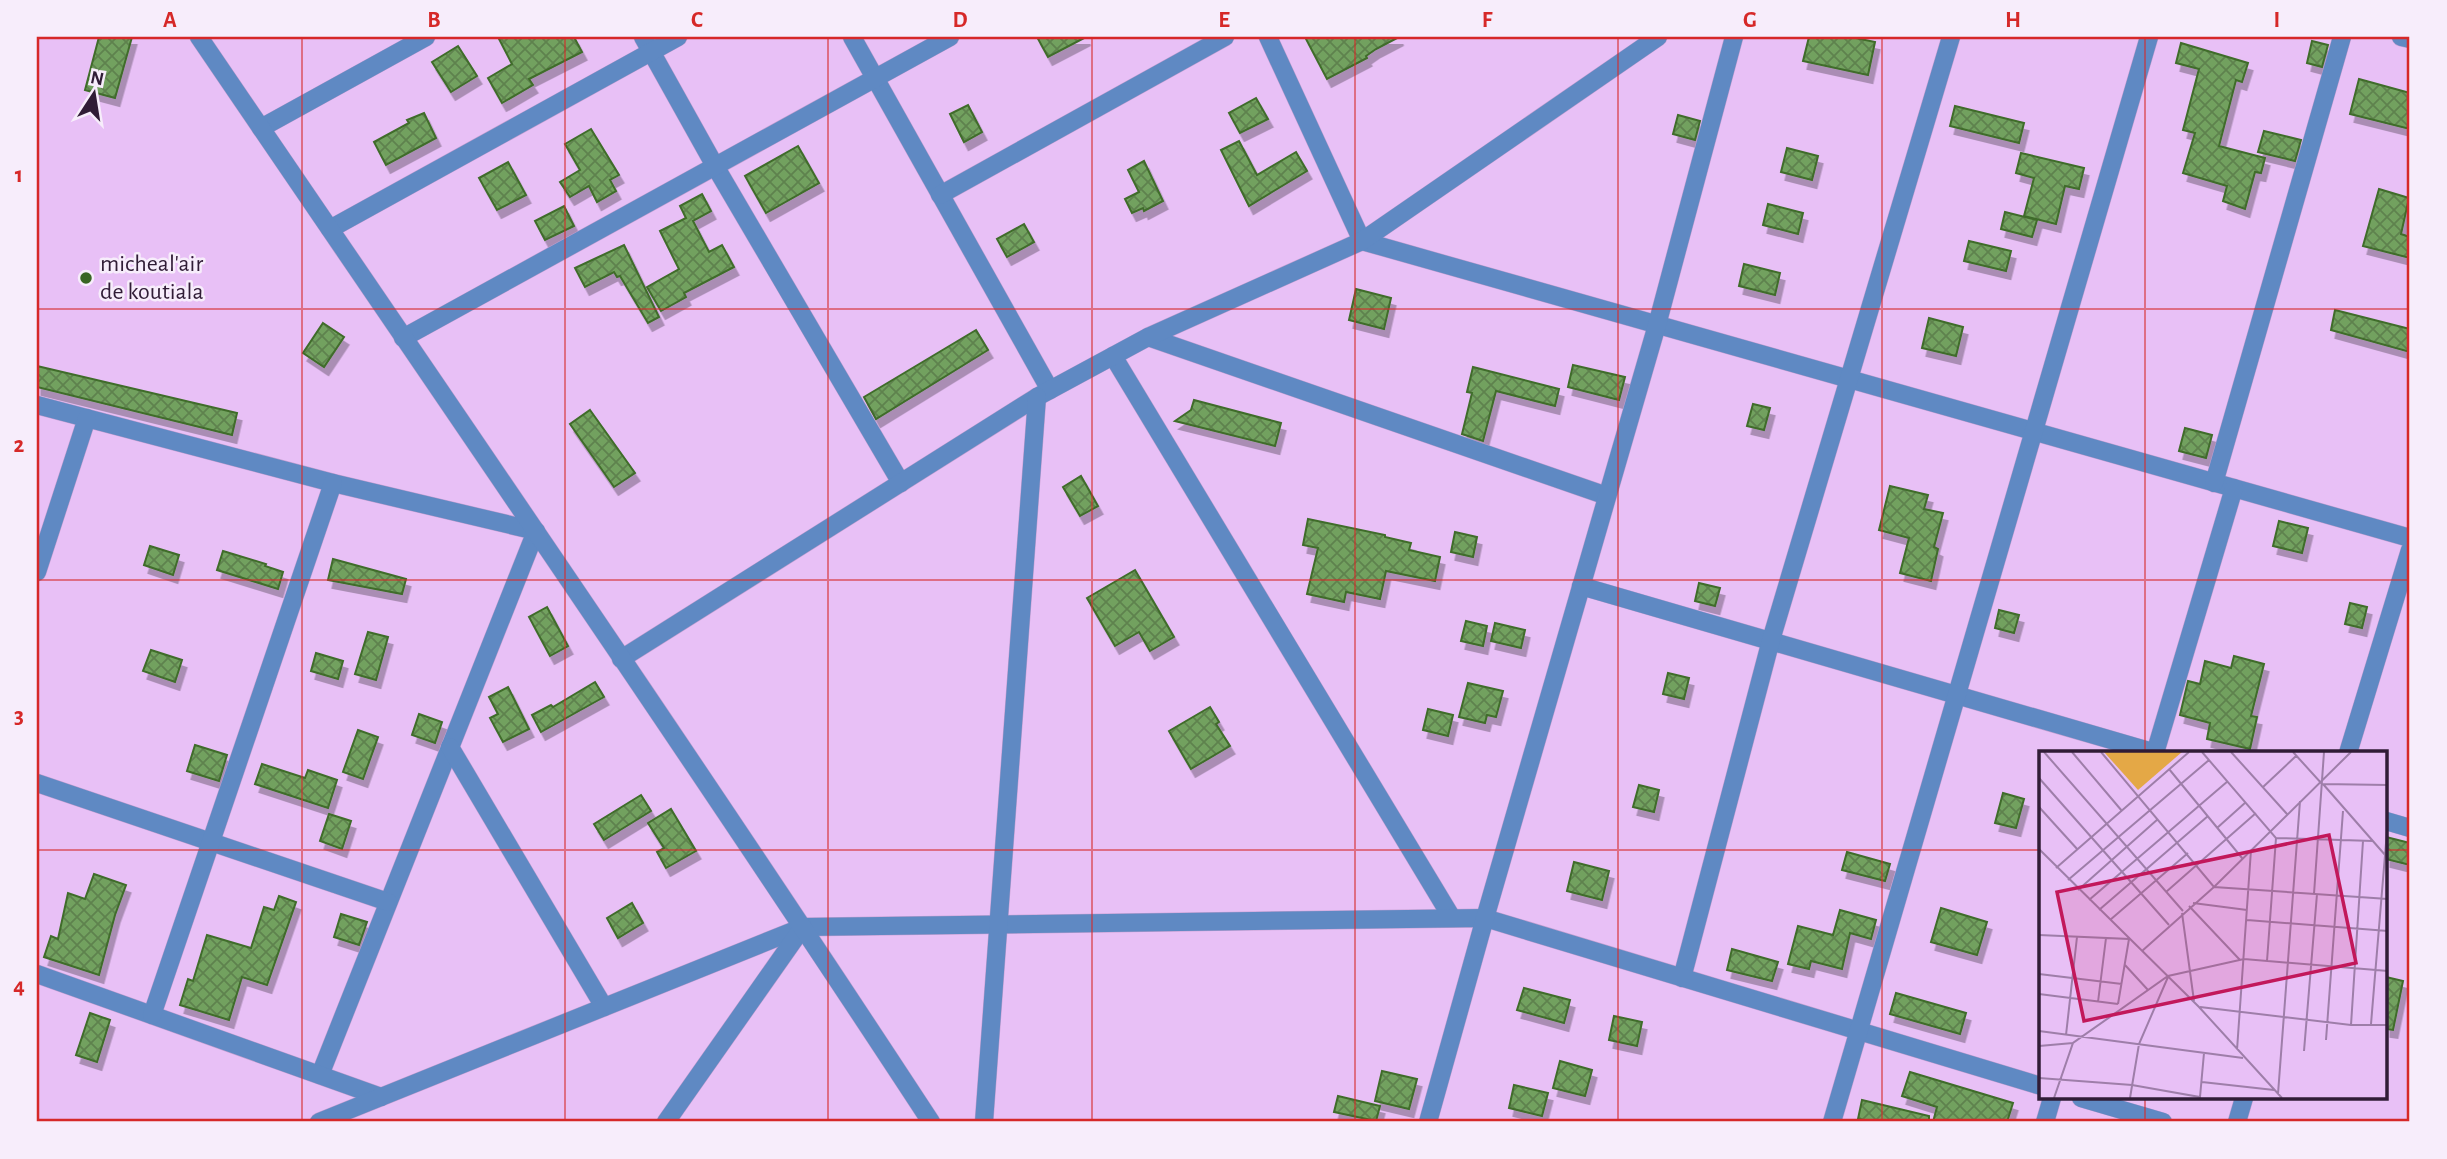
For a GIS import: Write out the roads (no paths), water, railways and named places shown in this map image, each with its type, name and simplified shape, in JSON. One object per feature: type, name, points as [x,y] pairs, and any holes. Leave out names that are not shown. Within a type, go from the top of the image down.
[{"type":"street","points":[[199,37],[536,531],[931,1122]]},
{"type":"street","points":[[261,128],[426,37]]},
{"type":"street","points":[[330,229],[647,44],[678,37]]},
{"type":"street","points":[[852,37],[940,195],[1043,394],[984,1122]]},
{"type":"street","points":[[403,338],[950,37]]},
{"type":"street","points":[[940,195],[1225,37]]},
{"type":"street","points":[[1268,37],[1362,242],[2410,538]]},
{"type":"street","points":[[621,659],[1043,394],[1148,337],[1362,242],[1657,37]]},
{"type":"street","points":[[1428,1122],[1657,325],[1734,37]]},
{"type":"street","points":[[1682,978],[1771,639],[1951,37]]},
{"type":"street","points":[[1832,1122],[2149,37]]},
{"type":"street","points":[[2214,482],[2342,37]]},
{"type":"street","points":[[2401,37],[2410,39]]},
{"type":"street","points":[[647,44],[715,166],[901,483]]},
{"type":"street","points":[[1148,337],[1607,496]]},
{"type":"street","points":[[1113,356],[1452,918]]},
{"type":"street","points":[[37,405],[333,483],[536,531]]},
{"type":"street","points":[[37,572],[87,418]]},
{"type":"street","points":[[152,1015],[333,483]]},
{"type":"street","points":[[2156,751],[2234,488]]},
{"type":"street","points":[[320,1075],[536,531]]},
{"type":"street","points":[[2349,751],[2410,550]]},
{"type":"street","points":[[1581,586],[1771,639],[2148,751]]},
{"type":"street","points":[[450,747],[604,1007]]},
{"type":"street","points":[[37,783],[388,902]]},
{"type":"street","points":[[2388,822],[2410,828]]},
{"type":"street","points":[[319,1122],[803,927],[1485,918],[2039,1085]]},
{"type":"street","points":[[666,1122],[803,927]]},
{"type":"street","points":[[37,974],[381,1097]]},
{"type":"street","points":[[2045,1122],[2051,1100]]},
{"type":"street","points":[[2088,1100],[2163,1122]]},
{"type":"street","points":[[2237,1122],[2243,1100]]},
{"type":"place","name":"micheal'air de koutiala","points":[[86,278]]}]
